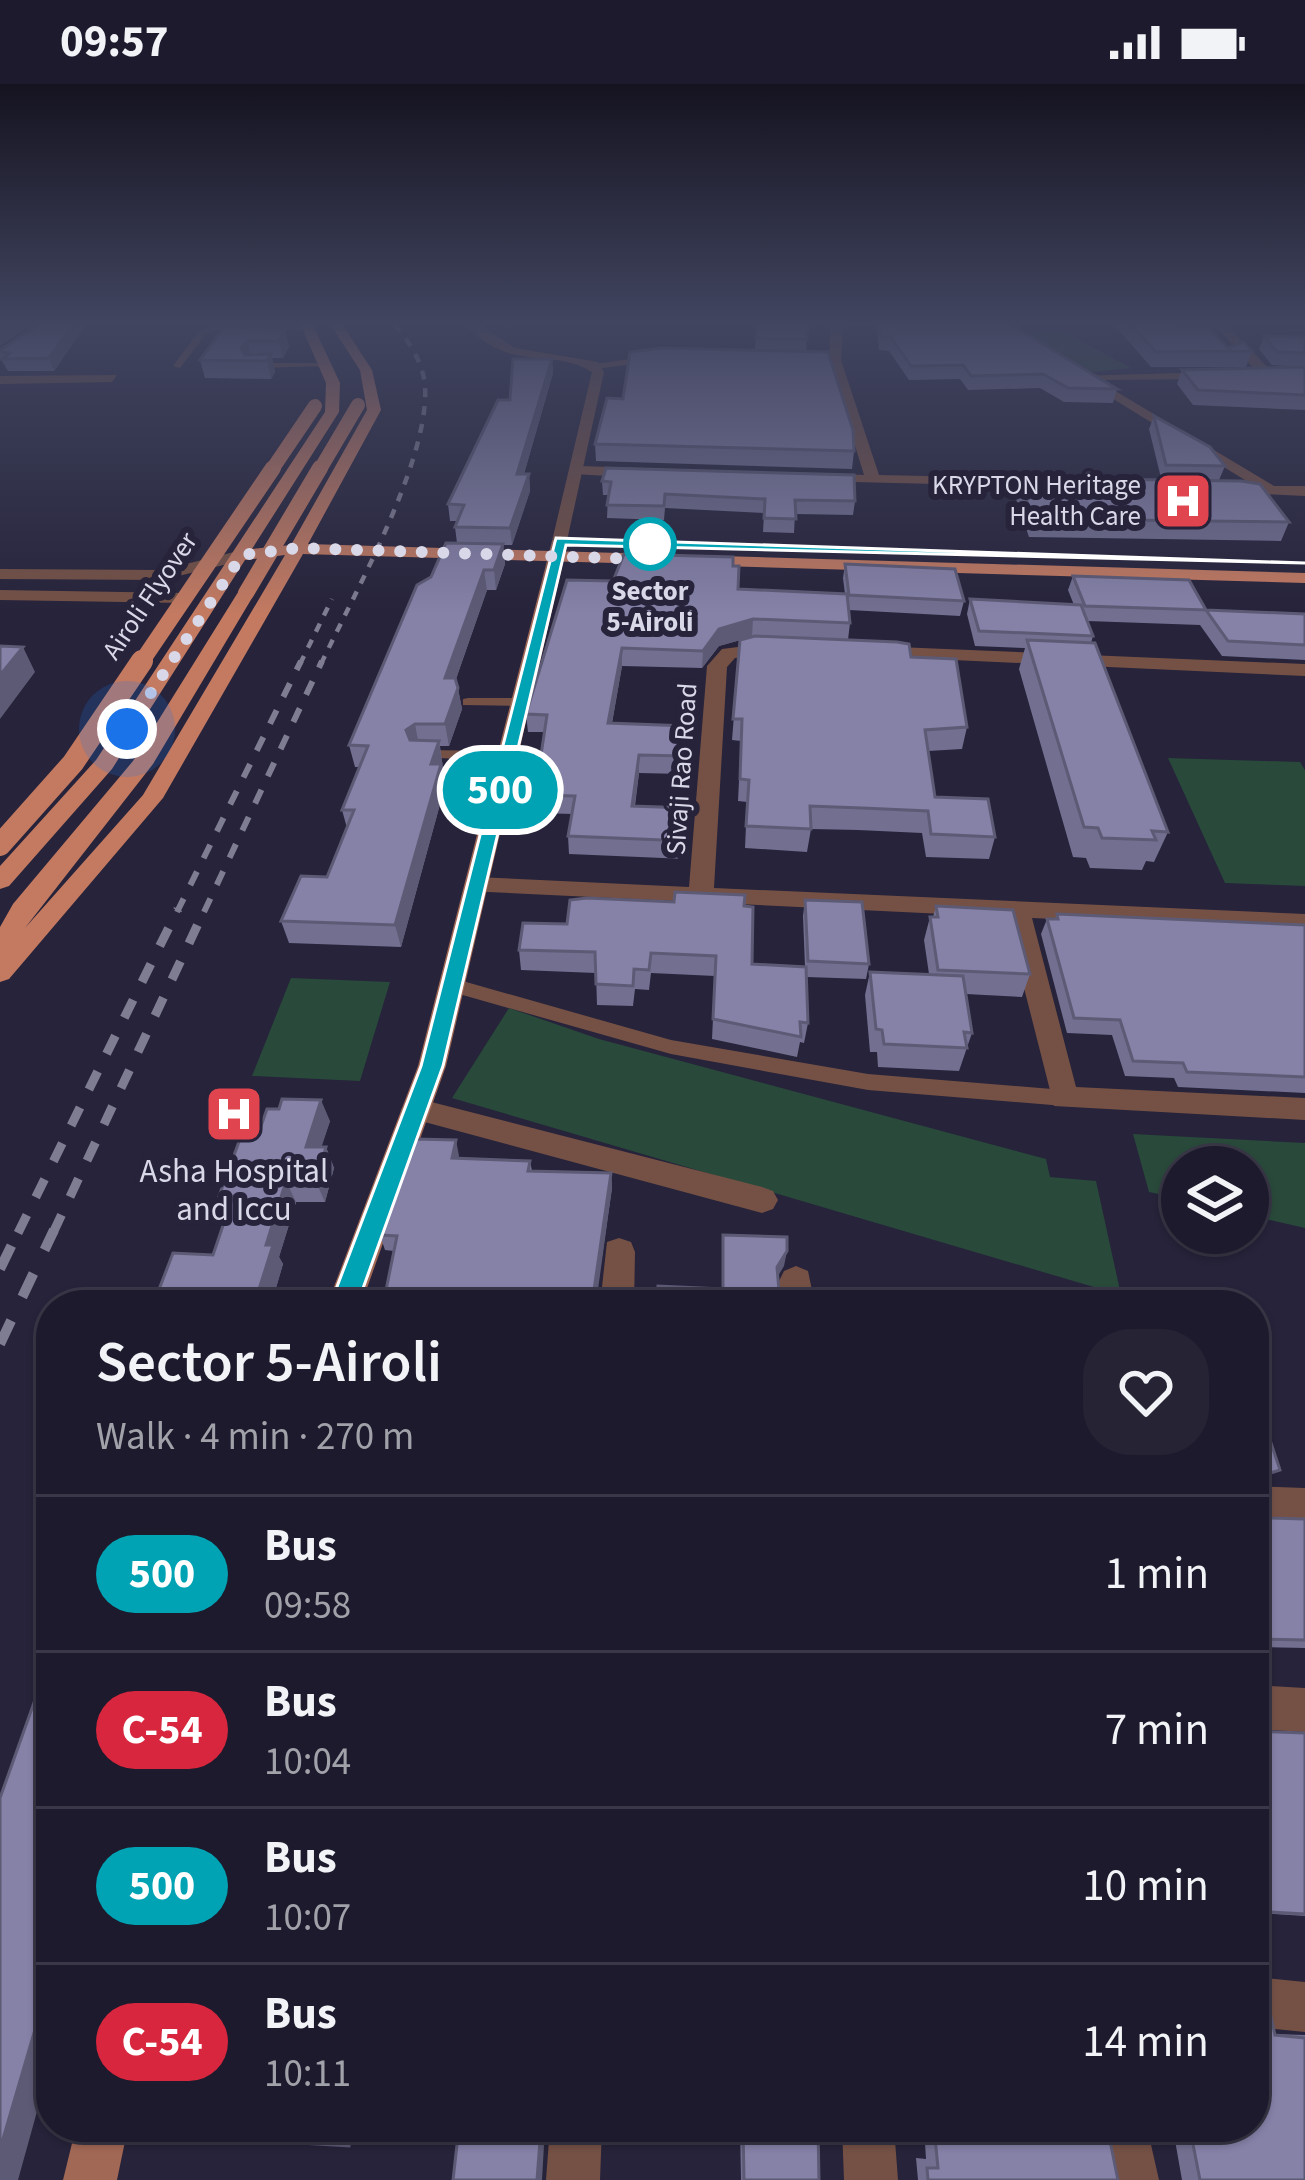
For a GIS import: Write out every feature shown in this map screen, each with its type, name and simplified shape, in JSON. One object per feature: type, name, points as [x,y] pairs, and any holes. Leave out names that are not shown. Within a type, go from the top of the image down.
[{"type":"main road","name":"Airoli Flyover","points":[[0,845],[73,763],[306,419]]},
{"type":"main road","points":[[0,881],[81,795],[328,419]]},
{"type":"main road","points":[[0,950],[22,910],[142,764],[350,419]]},
{"type":"main road","points":[[0,974],[152,797],[371,419]]},
{"type":"main road","points":[[254,533],[302,541],[1305,578]]},
{"type":"main road","points":[[242,555],[302,541]]},
{"type":"main road","points":[[559,549],[1305,562]]},
{"type":"main road","points":[[350,1290],[416,1109],[452,985],[559,549]]},
{"type":"main road","points":[[90,2180],[99,2142]]},
{"type":"street","points":[[559,549],[588,419]]},
{"type":"street","points":[[854,419],[873,479]]},
{"type":"street","points":[[1154,419],[1273,490]]},
{"type":"street","points":[[578,471],[668,474]]},
{"type":"street","points":[[805,477],[1087,485]]},
{"type":"street","points":[[1203,488],[1305,491]]},
{"type":"street","points":[[0,574],[162,575],[242,555]]},
{"type":"street","points":[[0,595],[185,598]]},
{"type":"street","name":"Sivaji Rao Road","points":[[701,895],[716,666],[729,653],[753,647],[794,649]]},
{"type":"street","points":[[855,652],[1305,670]]},
{"type":"street","points":[[476,885],[1305,922]]},
{"type":"street","points":[[1017,909],[1064,1097],[1305,1109]]},
{"type":"street","points":[[416,1109],[762,1200]]},
{"type":"street","points":[[618,1290],[619,1252]]},
{"type":"street","points":[[1269,1506],[1305,1508]]},
{"type":"street","points":[[1269,1708],[1305,1710]]},
{"type":"street","points":[[1269,2003],[1305,2007]]},
{"type":"street","points":[[573,2180],[575,2142]]},
{"type":"street","points":[[869,2142],[871,2180]]},
{"type":"street","points":[[1124,2142],[1132,2180]]},
{"type":"lane","points":[[468,702],[521,702]]},
{"type":"lane","points":[[420,754],[508,756]]},
{"type":"lane","points":[[452,985],[671,1047],[868,1082],[1064,1097]]},
{"type":"green space","points":[[1168,758],[1300,762],[1305,770],[1305,886],[1225,883]]},
{"type":"green space","points":[[291,978],[390,982],[360,1081],[252,1076]]},
{"type":"green space","points":[[509,1008],[599,1039],[1046,1159],[1050,1177],[1096,1181],[1120,1290],[1104,1290],[452,1098]]},
{"type":"green space","points":[[1133,1134],[1305,1143],[1305,1228],[1269,1220],[1269,1146],[1161,1146],[1161,1195],[1149,1192]]},
{"type":"building","points":[[489,419],[534,419],[517,474],[529,474],[510,528],[455,527],[464,505],[448,504]]},
{"type":"building","points":[[602,419],[849,419],[854,451],[595,444]]},
{"type":"building","points":[[1155,419],[1210,447],[1225,466],[1166,465]]},
{"type":"building","points":[[606,468],[854,475],[855,501],[795,500],[796,519],[764,518],[765,499],[665,494],[664,506],[607,505],[611,482],[602,481]]},
{"type":"building","points":[[1019,478],[1260,484],[1289,522],[1033,519]]},
{"type":"building","points":[[446,543],[503,544],[494,570],[484,570],[445,678],[455,678],[458,688],[445,724],[415,724],[406,730],[410,740],[439,741],[431,764],[441,764],[395,925],[281,921],[301,876],[327,877],[354,810],[342,810],[368,746],[349,745],[417,585],[431,577]]},
{"type":"building","points":[[624,554],[733,557],[733,566],[739,566],[738,589],[847,594],[850,623],[753,619],[719,629],[703,651],[622,648],[608,723],[687,726],[684,756],[639,755],[632,806],[688,808],[686,841],[568,836],[575,796],[535,795],[547,715],[526,714],[567,580],[613,581]]},
{"type":"building","points":[[845,564],[955,569],[964,601],[849,595]]},
{"type":"building","points":[[1073,576],[1189,580],[1206,610],[1085,606]]},
{"type":"building","points":[[970,599],[1081,605],[1093,636],[979,631]]},
{"type":"building","points":[[1206,610],[1305,614],[1305,645],[1228,641]]},
{"type":"building","points":[[755,636],[897,642],[909,644],[911,657],[956,659],[967,727],[925,730],[935,797],[988,799],[995,837],[931,834],[928,811],[862,808],[810,806],[811,829],[746,826],[749,780],[740,779],[742,719],[733,719],[740,640]]},
{"type":"building","points":[[1027,640],[1095,643],[1168,832],[1152,831],[1156,840],[1102,838],[1098,828],[1084,827]]},
{"type":"building","points":[[0,646],[23,647],[0,675]]},
{"type":"building","points":[[675,892],[745,895],[744,906],[753,907],[752,964],[806,967],[808,1023],[800,1022],[801,1037],[713,1019],[716,956],[651,953],[649,970],[634,969],[633,986],[596,984],[595,952],[519,950],[523,923],[567,924],[570,900],[674,902]]},
{"type":"building","points":[[805,900],[862,902],[869,964],[808,961]]},
{"type":"building","points":[[936,906],[1013,910],[1030,974],[938,970],[930,917],[938,917]]},
{"type":"building","points":[[1057,914],[1305,925],[1305,1077],[1187,1072],[1183,1063],[1133,1061],[1120,1020],[1074,1018],[1047,919],[1058,919]]},
{"type":"building","points":[[870,972],[963,976],[972,1033],[964,1032],[967,1048],[884,1044],[882,1030],[876,1029]]},
{"type":"building","points":[[282,1099],[321,1100],[306,1147],[326,1147],[316,1182],[286,1181],[266,1245],[273,1245],[259,1290],[159,1290],[173,1253],[213,1255],[233,1196],[219,1196],[244,1128],[260,1129],[267,1109],[279,1109]]},
{"type":"building","points":[[415,1139],[456,1140],[452,1158],[530,1161],[528,1171],[611,1173],[594,1290],[386,1290],[397,1236],[380,1235]]},
{"type":"building","points":[[723,1235],[787,1237],[787,1251],[777,1267],[779,1290],[658,1290],[658,1286],[723,1289]]},
{"type":"building","points":[[1269,1437],[1280,1470],[1269,1473]]},
{"type":"building","points":[[1269,1518],[1305,1519],[1305,1640],[1269,1639]]},
{"type":"building","points":[[36,1697],[36,2026],[0,2149],[0,1798]]},
{"type":"building","points":[[1269,1732],[1305,1733],[1305,1914],[1269,1912]]},
{"type":"building","points":[[1270,2012],[1275,2035],[1305,2038],[1305,2180],[1200,2180],[1193,2142],[1269,2142]]},
{"type":"building","points":[[282,2142],[350,2142],[349,2146]]},
{"type":"building","points":[[457,2142],[540,2142],[537,2180],[453,2180]]},
{"type":"building","points":[[743,2142],[818,2142],[819,2180],[744,2180]]},
{"type":"building","points":[[935,2142],[1110,2142],[1118,2180],[928,2180],[927,2168],[938,2168]]},
{"type":"railway","points":[[321,664],[387,527],[416,451],[422,419]]},
{"type":"railway","points":[[300,664],[332,599]]},
{"type":"railway","points":[[177,912],[301,661]]},
{"type":"railway","points":[[204,912],[322,661]]},
{"type":"railway","points":[[18,1233],[178,909]]},
{"type":"railway","points":[[53,1233],[205,909]]},
{"type":"railway","points":[[0,1269],[19,1230]]},
{"type":"railway","points":[[0,1344],[54,1230]]},
{"type":"bus line","name":"500","points":[[350,1290],[432,1066],[560,541],[1305,563]]},
{"type":"place","name":"KRYPTON Heritage Health Care","points":[[1183,501]]},
{"type":"place","name":"Sector 5-Airoli","points":[[650,544]]},
{"type":"place","name":"Asha Hospital and Iccu","points":[[234,1114]]},
{"type":"route","points":[[127,729],[242,555],[298,548],[668,560],[650,544]]}]
